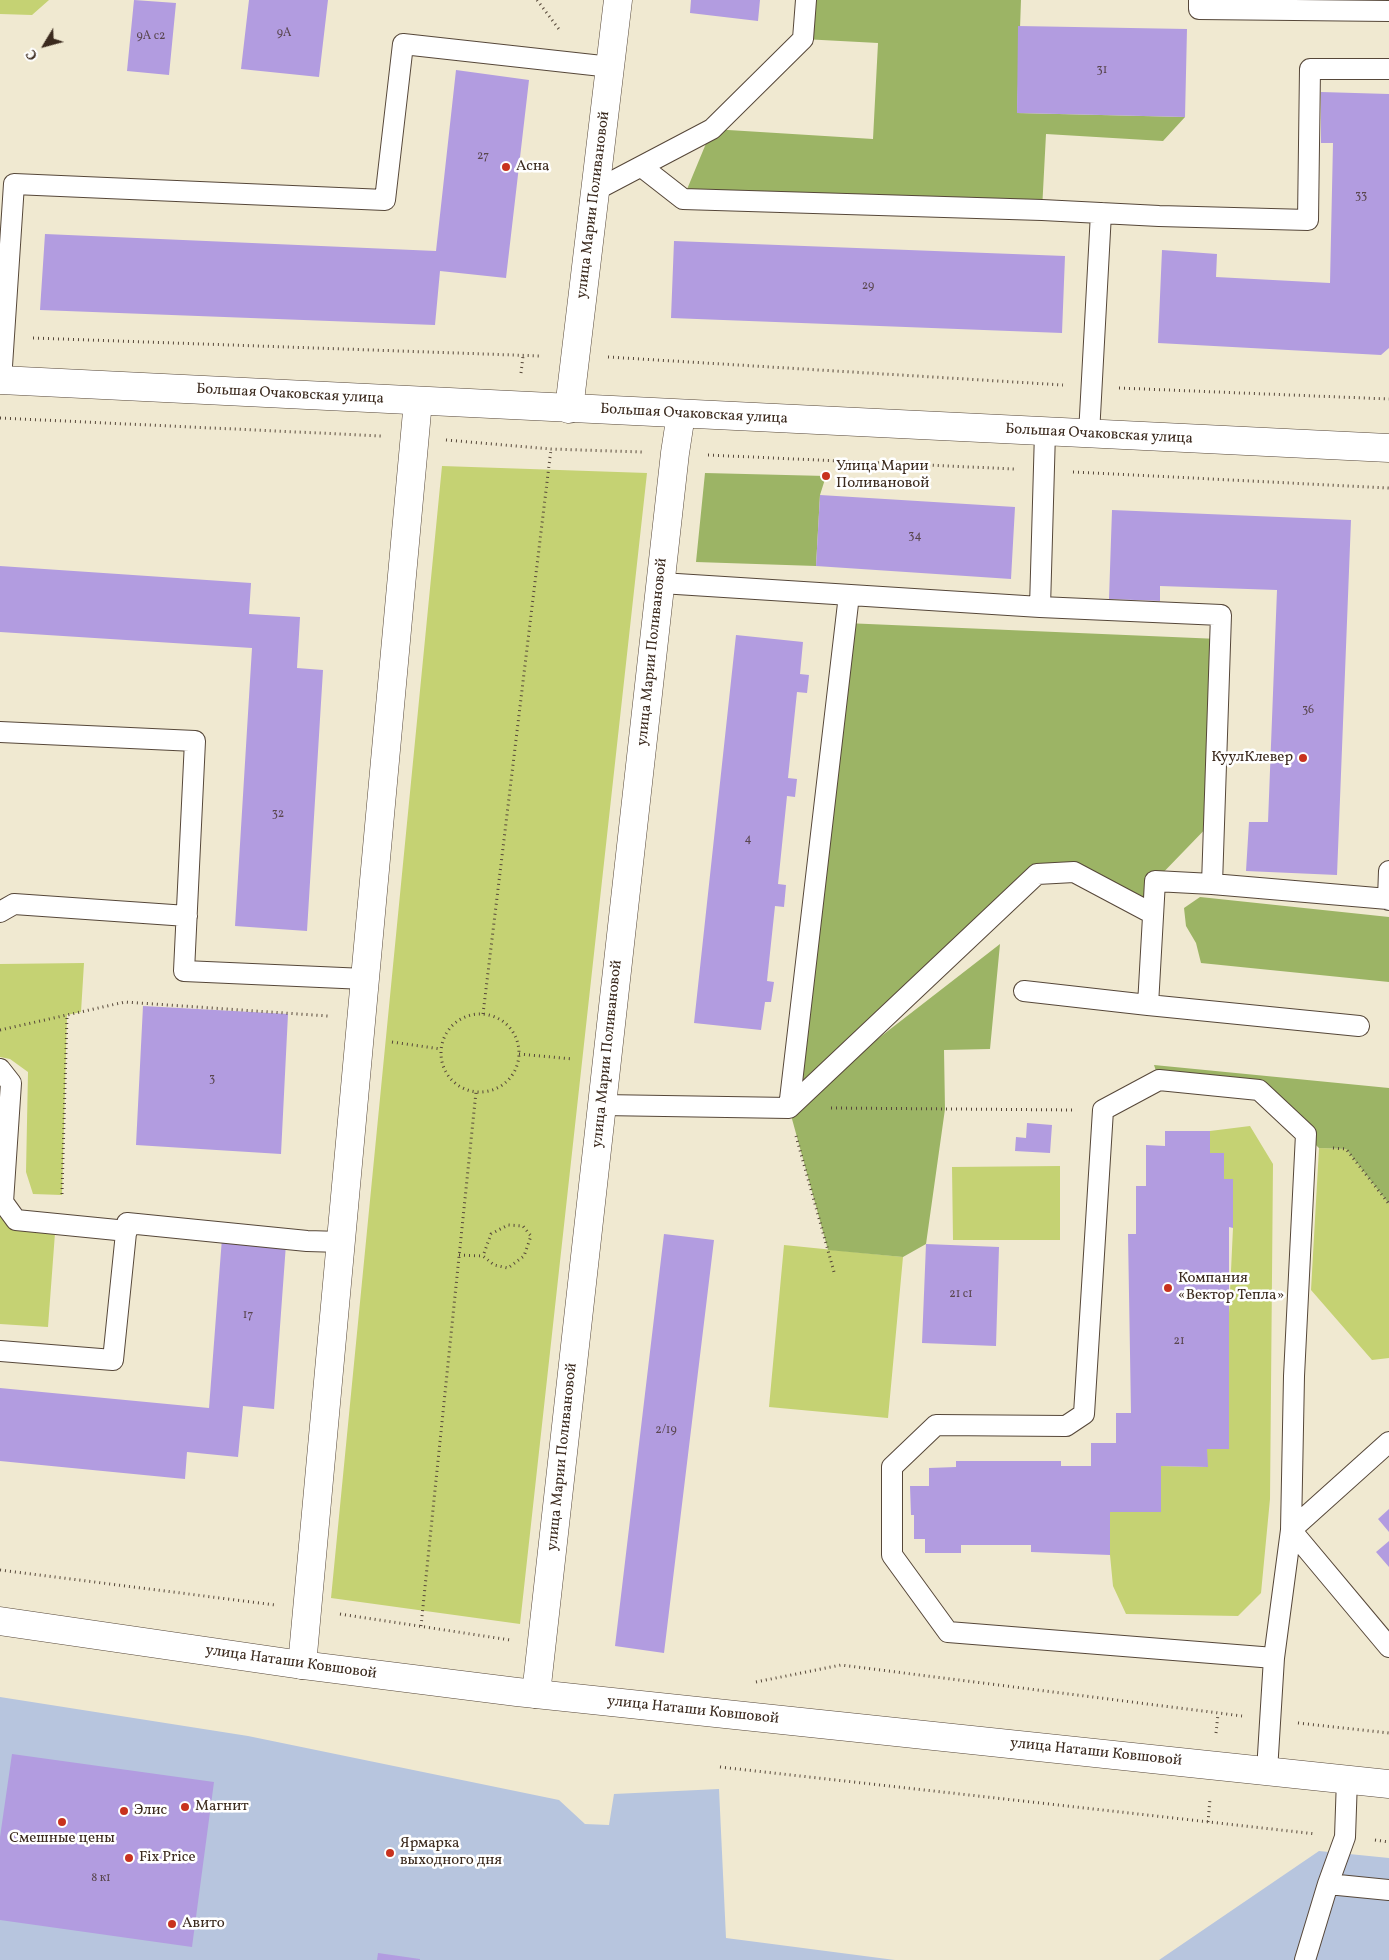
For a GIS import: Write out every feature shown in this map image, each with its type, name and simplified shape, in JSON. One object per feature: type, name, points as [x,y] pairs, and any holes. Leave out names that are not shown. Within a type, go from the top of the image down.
[{"type":"street","name":"улица Марии Поливановой","points":[[569,409],[618,0]]},
{"type":"street","name":"Большая Очаковская улица","points":[[1,380],[1389,448]]},
{"type":"street","points":[[302,1665],[418,401]]},
{"type":"street","name":"улица Марии Поливановой","points":[[536,1694],[681,414]]},
{"type":"street","name":"улица Наташи Ковшовой","points":[[0,1622],[302,1665],[536,1694],[1389,1784]]},
{"type":"lane","points":[[596,190],[712,129],[803,39],[806,0]]},
{"type":"lane","points":[[1199,0],[1199,9],[1389,10]]},
{"type":"lane","points":[[1,380],[14,184],[385,200],[403,44],[611,66]]},
{"type":"lane","points":[[642,167],[683,199],[1308,220],[1310,69],[1389,69]]},
{"type":"lane","points":[[1088,434],[1101,213]]},
{"type":"lane","points":[[1040,608],[1045,432]]},
{"type":"lane","points":[[661,583],[1040,608],[1221,615],[1212,884]]},
{"type":"lane","points":[[789,1108],[849,595]]},
{"type":"lane","points":[[0,732],[195,741],[184,971],[365,979]]},
{"type":"lane","points":[[1148,1005],[1155,881],[1212,884],[1388,900],[1389,871]]},
{"type":"lane","points":[[602,1105],[789,1108],[1037,874],[1074,872],[1153,914]]},
{"type":"lane","points":[[0,912],[14,904],[187,916]]},
{"type":"lane","points":[[1024,991],[1359,1026]]},
{"type":"lane","points":[[0,1069],[11,1083],[3,1202],[16,1220],[126,1231]]},
{"type":"lane","points":[[1266,1771],[1274,1658],[1291,1530],[1294,1376],[1306,1134],[1259,1090],[1160,1080],[1103,1110],[1084,1414],[1066,1426],[936,1426],[892,1467],[892,1555],[948,1632],[1274,1658]]},
{"type":"lane","points":[[0,1351],[113,1360],[127,1223],[307,1241],[341,1242]]},
{"type":"lane","points":[[1291,1530],[1389,1442]]},
{"type":"lane","points":[[1291,1530],[1389,1647]]},
{"type":"lane","points":[[1305,1960],[1328,1884],[1345,1837],[1347,1780]]},
{"type":"lane","points":[[1328,1884],[1389,1890]]},
{"type":"path","points":[[537,0],[562,34]]},
{"type":"path","points":[[4,336],[523,356],[575,355],[1091,386],[1389,399]]},
{"type":"path","points":[[483,1014],[551,449]]},
{"type":"path","points":[[0,1030],[125,1002],[328,1016]]},
{"type":"path","points":[[483,1014],[503,1021],[515,1035],[520,1054],[512,1075],[496,1089],[476,1092],[457,1085],[444,1068],[440,1049],[447,1031],[462,1018],[483,1014]]},
{"type":"path","points":[[61,1225],[68,1015]]},
{"type":"path","points":[[360,1038],[440,1049]]},
{"type":"path","points":[[520,1054],[576,1060]]},
{"type":"path","points":[[421,1626],[476,1092]]},
{"type":"path","points":[[834,1272],[789,1108],[1103,1110]]},
{"type":"path","points":[[1305,1145],[1319,1148],[1346,1149],[1389,1204]]},
{"type":"path","points":[[460,1255],[483,1256],[494,1265],[508,1268],[524,1256],[531,1236],[523,1226],[508,1225],[490,1234],[483,1256]]},
{"type":"path","points":[[747,1684],[841,1665],[1270,1720],[1389,1733]]},
{"type":"path","points":[[720,1767],[1389,1842]]},
{"type":"shaded area","points":[[0,1697],[248,1736],[559,1800],[585,1824],[609,1825],[614,1794],[719,1789],[726,1938],[895,1960],[0,1960]]},
{"type":"shaded area","points":[[1319,1851],[1389,1858],[1389,1960],[1159,1960]]},
{"type":"green space","points":[[0,0],[49,0],[32,15],[0,14]]},
{"type":"green space","points":[[806,0],[1021,0],[1017,113],[1185,117],[1163,141],[1046,134],[1042,210],[683,199],[712,129],[873,139],[878,43],[803,39]]},
{"type":"green space","points":[[442,466],[647,473],[520,1624],[331,1598]]},
{"type":"green space","points":[[705,473],[826,476],[820,495],[816,566],[696,562]]},
{"type":"green space","points":[[845,623],[1219,639],[1214,820],[1155,881],[1153,914],[1074,872],[1037,874],[795,1103],[1000,944],[990,1049],[944,1050],[945,1109],[926,1244],[903,1257],[828,1250],[789,1108]]},
{"type":"green space","points":[[1200,897],[1389,917],[1389,982],[1201,963],[1196,943],[1186,926],[1184,908]]},
{"type":"green space","points":[[84,963],[81,1012],[67,1015],[62,1195],[33,1194],[26,1172],[28,1072],[10,1059],[0,1057],[0,964]]},
{"type":"green space","points":[[1154,1065],[1389,1088],[1389,1204],[1346,1149],[1319,1148],[1259,1090],[1159,1080]]},
{"type":"green space","points":[[1250,1126],[1273,1164],[1270,1499],[1261,1593],[1238,1616],[1126,1614],[1113,1586],[1110,1555],[1110,1512],[1161,1512],[1161,1466],[1207,1467],[1207,1449],[1229,1449],[1228,1335],[1233,1228],[1233,1179],[1224,1179],[1224,1153],[1210,1153],[1210,1131]]},
{"type":"green space","points":[[1319,1148],[1346,1149],[1389,1204],[1389,1358],[1372,1360],[1311,1290]]},
{"type":"green space","points":[[1060,1166],[1060,1240],[953,1240],[952,1167]]},
{"type":"green space","points":[[0,1202],[55,1233],[48,1327],[0,1324]]},
{"type":"green space","points":[[784,1245],[903,1257],[888,1418],[769,1407]]},
{"type":"building","points":[[134,0],[176,3],[169,75],[127,71]]},
{"type":"building","points":[[249,0],[328,0],[319,77],[241,69]]},
{"type":"building","points":[[691,0],[760,0],[758,21],[690,13]]},
{"type":"building","points":[[1018,26],[1187,29],[1185,117],[1017,113]]},
{"type":"building","points":[[456,70],[529,80],[506,278],[440,271],[435,325],[40,310],[45,234],[436,251]]},
{"type":"building","points":[[1321,92],[1389,94],[1389,348],[1381,355],[1158,343],[1162,250],[1217,254],[1216,277],[1330,283],[1333,143],[1321,143]]},
{"type":"building","points":[[674,241],[1065,256],[1062,333],[671,318]]},
{"type":"building","points":[[820,495],[1015,507],[1011,579],[816,566]]},
{"type":"building","points":[[1112,510],[1351,520],[1337,875],[1246,871],[1249,822],[1268,822],[1277,590],[1160,586],[1160,601],[1109,599]]},
{"type":"building","points":[[0,566],[251,583],[249,614],[300,617],[297,668],[323,670],[307,931],[235,926],[252,648],[0,632]]},
{"type":"building","points":[[736,635],[803,642],[800,674],[809,675],[807,693],[797,692],[788,778],[797,779],[795,797],[787,796],[778,884],[786,885],[784,907],[775,906],[767,981],[774,982],[771,1002],[765,1002],[761,1030],[694,1023]]},
{"type":"building","points":[[143,1006],[288,1014],[281,1154],[136,1145]]},
{"type":"building","points":[[1027,1123],[1052,1125],[1050,1153],[1015,1151],[1016,1137],[1026,1138]]},
{"type":"building","points":[[1165,1131],[1210,1131],[1210,1153],[1224,1153],[1224,1179],[1233,1179],[1233,1228],[1229,1227],[1229,1449],[1207,1449],[1208,1467],[1161,1466],[1161,1512],[1110,1512],[1110,1555],[1031,1552],[1031,1545],[961,1545],[961,1553],[925,1553],[925,1539],[914,1539],[914,1515],[911,1515],[910,1486],[929,1486],[929,1468],[956,1467],[956,1461],[1061,1461],[1061,1466],[1091,1466],[1091,1443],[1116,1443],[1116,1413],[1131,1413],[1128,1234],[1136,1234],[1136,1186],[1146,1186],[1146,1145],[1165,1146]]},
{"type":"building","points":[[664,1234],[714,1240],[664,1653],[615,1646]]},
{"type":"building","points":[[222,1238],[286,1244],[274,1409],[243,1406],[238,1457],[187,1452],[185,1479],[0,1461],[0,1388],[209,1408]]},
{"type":"building","points":[[926,1244],[999,1247],[996,1346],[922,1343]]},
{"type":"building","points":[[1389,1509],[1389,1532],[1378,1519]]},
{"type":"building","points":[[1389,1541],[1389,1567],[1376,1552]]},
{"type":"building","points":[[12,1754],[214,1782],[192,1947],[0,1920],[0,1837]]},
{"type":"building","points":[[378,1953],[420,1959],[420,1960],[377,1960]]},
{"type":"place","name":"Асна","points":[[506,167]]},
{"type":"place","name":"Улица Марии Поливановой","points":[[826,476]]},
{"type":"place","name":"КуулКлевер","points":[[1303,758]]},
{"type":"place","name":"Компания «Вектор Тепла»","points":[[1168,1288]]},
{"type":"place","name":"Магнит","points":[[185,1807]]},
{"type":"place","name":"Элис","points":[[124,1811]]},
{"type":"place","name":"Смешные цены","points":[[62,1822]]},
{"type":"place","name":"Ярмарка выходного дня","points":[[390,1853]]},
{"type":"place","name":"Fix Price","points":[[129,1858]]},
{"type":"place","name":"Авито","points":[[172,1924]]}]
